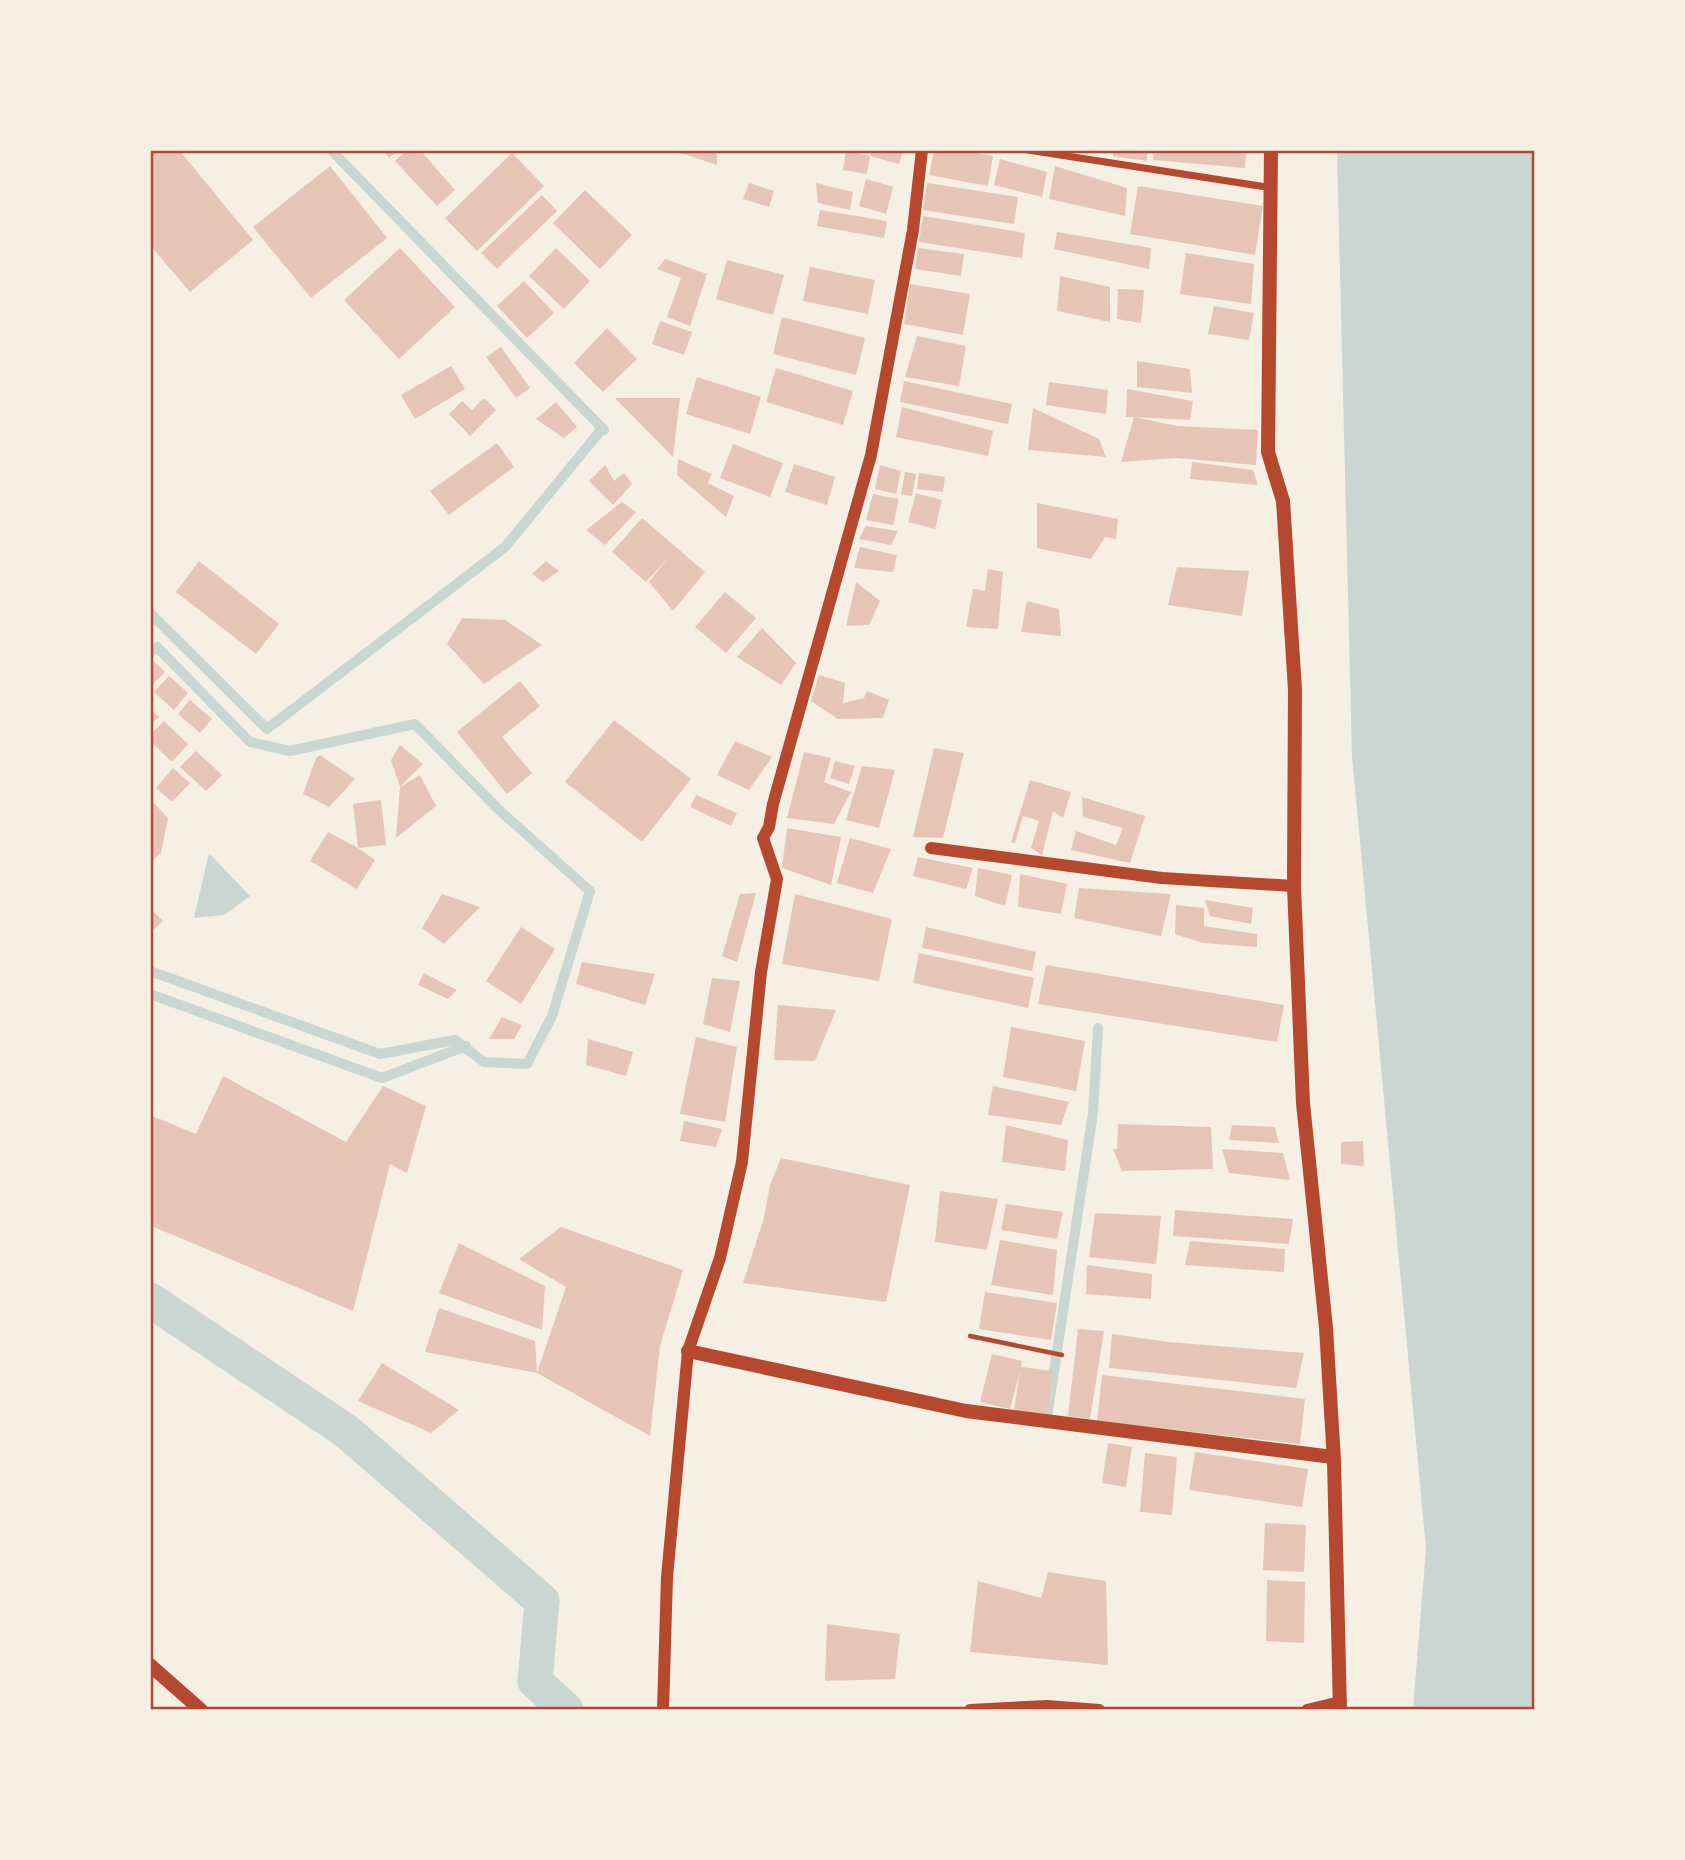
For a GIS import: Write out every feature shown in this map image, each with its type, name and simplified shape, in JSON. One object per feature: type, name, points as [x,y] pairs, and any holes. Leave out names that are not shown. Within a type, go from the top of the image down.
[{"type":"main road","points":[[1271,150],[1273,188],[1268,453],[1283,501],[1295,690],[1294,886],[1303,1103],[1325,1328],[1333,1457],[1340,1706]]},
{"type":"main road","points":[[688,1351],[966,1411],[1333,1457]]},
{"type":"main road","points":[[150,1665],[201,1710]]},
{"type":"street","points":[[663,1710],[667,1577],[688,1351],[720,1258],[744,1149],[761,972],[776,879],[763,838],[769,827],[773,804],[871,455],[913,230],[922,150]]},
{"type":"street","points":[[1028,150],[1273,188]]},
{"type":"street","points":[[931,848],[1162,878],[1294,886]]},
{"type":"street","points":[[970,1710],[1047,1706],[1099,1710]]},
{"type":"street","points":[[1307,1710],[1340,1706]]},
{"type":"path","points":[[970,1336],[1062,1355]]},
{"type":"shaded area","points":[[1337,151],[1534,151],[1534,1709],[1413,1709],[1426,1549],[1352,756]]},
{"type":"shaded area","points":[[209,853],[250,896],[224,915],[194,918]]},
{"type":"building","points":[[150,150],[179,150],[253,240],[190,292],[150,245]]},
{"type":"building","points":[[383,150],[398,150],[389,158]]},
{"type":"building","points":[[407,150],[420,150],[455,190],[437,206],[395,161]]},
{"type":"building","points":[[717,150],[717,165],[675,151]]},
{"type":"building","points":[[872,150],[903,150],[899,164],[870,156]]},
{"type":"building","points":[[934,150],[962,150],[993,156],[988,186],[929,175]]},
{"type":"building","points":[[1113,150],[1147,150],[1147,161],[1113,156]]},
{"type":"building","points":[[1154,150],[1246,150],[1245,168],[1153,160]]},
{"type":"building","points":[[846,151],[870,156],[867,174],[843,170]]},
{"type":"building","points":[[512,153],[544,186],[477,251],[445,218]]},
{"type":"building","points":[[1000,159],[1047,172],[1042,197],[994,185]]},
{"type":"building","points":[[330,166],[387,238],[311,298],[253,227]]},
{"type":"building","points":[[1055,166],[1127,188],[1125,216],[1049,199]]},
{"type":"building","points":[[866,179],[893,187],[886,214],[859,206]]},
{"type":"building","points":[[749,183],[774,191],[769,207],[743,199]]},
{"type":"building","points":[[816,183],[853,192],[850,210],[818,203]]},
{"type":"building","points":[[927,183],[1018,197],[1014,224],[923,210]]},
{"type":"building","points":[[1138,186],[1263,206],[1255,255],[1130,234]]},
{"type":"building","points":[[585,190],[632,235],[600,269],[553,223]]},
{"type":"building","points":[[542,195],[557,211],[497,269],[481,253]]},
{"type":"building","points":[[820,210],[887,221],[884,238],[817,226]]},
{"type":"building","points":[[923,216],[1025,233],[1022,258],[919,242]]},
{"type":"building","points":[[1057,232],[1151,248],[1149,269],[1054,249]]},
{"type":"building","points":[[400,248],[455,307],[399,359],[344,300]]},
{"type":"building","points":[[556,248],[590,281],[564,309],[529,276]]},
{"type":"building","points":[[918,248],[964,254],[961,276],[915,269]]},
{"type":"building","points":[[1186,253],[1254,264],[1251,304],[1180,294]]},
{"type":"building","points":[[665,259],[707,274],[690,326],[667,317],[681,278],[657,269]]},
{"type":"building","points":[[727,260],[784,275],[773,315],[716,299]]},
{"type":"building","points":[[810,267],[875,280],[868,314],[803,301]]},
{"type":"building","points":[[1060,276],[1110,287],[1110,322],[1057,311]]},
{"type":"building","points":[[524,281],[554,313],[527,338],[497,306]]},
{"type":"building","points":[[910,284],[970,294],[963,335],[904,324]]},
{"type":"building","points":[[1118,289],[1144,290],[1141,323],[1117,319]]},
{"type":"building","points":[[1214,306],[1254,313],[1249,340],[1208,334]]},
{"type":"building","points":[[782,317],[865,338],[856,375],[773,354]]},
{"type":"building","points":[[660,321],[692,332],[684,355],[652,344]]},
{"type":"building","points":[[607,328],[637,359],[603,392],[574,363]]},
{"type":"building","points":[[917,336],[966,346],[959,386],[905,377]]},
{"type":"building","points":[[501,347],[530,388],[516,398],[486,357]]},
{"type":"building","points":[[1137,361],[1190,369],[1192,393],[1137,387]]},
{"type":"building","points":[[451,366],[465,389],[415,419],[401,395]]},
{"type":"building","points":[[776,368],[853,391],[843,425],[766,402]]},
{"type":"building","points":[[697,377],[761,397],[750,434],[686,414]]},
{"type":"building","points":[[904,381],[1012,404],[1008,424],[900,402]]},
{"type":"building","points":[[1049,382],[1108,390],[1106,414],[1046,405]]},
{"type":"building","points":[[1127,389],[1193,401],[1190,420],[1126,417]]},
{"type":"building","points":[[484,398],[496,410],[470,436],[449,414],[462,401],[472,410]]},
{"type":"building","points":[[615,398],[680,398],[673,457]]},
{"type":"building","points":[[556,402],[577,427],[564,438],[536,419]]},
{"type":"building","points":[[902,407],[993,431],[988,456],[896,437]]},
{"type":"building","points":[[1033,408],[1099,439],[1106,457],[1028,450]]},
{"type":"building","points":[[1134,417],[1177,426],[1258,430],[1256,465],[1177,458],[1121,462]]},
{"type":"building","points":[[497,443],[514,467],[449,515],[430,491]]},
{"type":"building","points":[[733,444],[783,463],[770,497],[720,478]]},
{"type":"building","points":[[678,459],[712,474],[708,483],[734,496],[726,517],[677,475]]},
{"type":"building","points":[[1192,462],[1253,470],[1258,485],[1190,479]]},
{"type":"building","points":[[794,464],[835,477],[827,505],[785,492]]},
{"type":"building","points":[[605,465],[614,481],[624,473],[632,484],[613,505],[589,481]]},
{"type":"building","points":[[880,465],[901,471],[896,494],[875,489]]},
{"type":"building","points":[[905,472],[916,474],[912,496],[901,494]]},
{"type":"building","points":[[919,473],[945,477],[943,492],[917,489]]},
{"type":"building","points":[[916,493],[942,500],[935,529],[908,522]]},
{"type":"building","points":[[873,494],[899,499],[893,525],[866,520]]},
{"type":"building","points":[[622,502],[636,512],[605,545],[586,530]]},
{"type":"building","points":[[1037,503],[1118,519],[1116,539],[1105,537],[1091,559],[1037,548]]},
{"type":"building","points":[[642,518],[705,572],[673,611],[649,582],[669,557],[646,582],[612,552]]},
{"type":"building","points":[[866,526],[898,531],[891,545],[859,539]]},
{"type":"building","points":[[860,547],[897,555],[893,572],[854,568]]},
{"type":"building","points":[[199,561],[279,624],[256,654],[176,592]]},
{"type":"building","points":[[546,561],[559,571],[543,582],[532,574]]},
{"type":"building","points":[[1177,567],[1249,571],[1242,616],[1168,605]]},
{"type":"building","points":[[988,569],[1003,572],[998,629],[966,627],[973,589],[985,591]]},
{"type":"building","points":[[856,582],[880,601],[869,625],[846,626]]},
{"type":"building","points":[[725,592],[756,618],[726,653],[695,627]]},
{"type":"building","points":[[1027,601],[1059,609],[1061,636],[1021,632]]},
{"type":"building","points":[[462,618],[505,620],[542,645],[484,684],[447,644]]},
{"type":"building","points":[[762,628],[796,663],[781,685],[737,657]]},
{"type":"building","points":[[150,658],[165,672],[150,687]]},
{"type":"building","points":[[819,675],[845,683],[843,703],[864,698],[867,691],[889,700],[883,718],[838,719],[811,701]]},
{"type":"building","points":[[169,676],[188,693],[174,710],[154,692]]},
{"type":"building","points":[[520,681],[540,706],[502,737],[532,773],[507,794],[457,732]]},
{"type":"building","points":[[190,700],[212,719],[200,733],[178,714]]},
{"type":"building","points":[[150,709],[159,717],[150,725]]},
{"type":"building","points":[[614,720],[691,779],[642,842],[565,782]]},
{"type":"building","points":[[164,721],[188,744],[172,762],[150,741],[150,735]]},
{"type":"building","points":[[735,741],[772,757],[749,790],[717,775]]},
{"type":"building","points":[[400,745],[423,764],[400,787],[391,760]]},
{"type":"building","points":[[934,748],[964,753],[943,838],[913,837]]},
{"type":"building","points":[[196,751],[222,775],[206,791],[180,767]]},
{"type":"building","points":[[804,752],[831,758],[824,782],[851,792],[834,824],[787,818]]},
{"type":"building","points":[[320,755],[355,779],[329,807],[303,794],[316,758]]},
{"type":"building","points":[[835,761],[855,766],[849,784],[830,778]]},
{"type":"building","points":[[862,766],[895,770],[879,828],[846,820]]},
{"type":"building","points":[[173,768],[190,783],[172,802],[156,788]]},
{"type":"building","points":[[420,775],[436,806],[396,838],[400,787]]},
{"type":"building","points":[[1030,780],[1071,792],[1063,818],[1053,811],[1042,855],[1031,848],[1039,821],[1023,816],[1015,843],[1011,842]]},
{"type":"building","points":[[696,795],[737,813],[731,826],[690,807]]},
{"type":"building","points":[[1082,797],[1145,816],[1130,863],[1071,850],[1076,831],[1116,845],[1123,828],[1083,817]]},
{"type":"building","points":[[150,799],[168,818],[161,853],[150,863]]},
{"type":"building","points":[[381,800],[386,845],[358,848],[353,804]]},
{"type":"building","points":[[787,828],[841,837],[831,885],[782,868]]},
{"type":"building","points":[[328,832],[375,860],[357,889],[310,861]]},
{"type":"building","points":[[850,838],[891,849],[873,893],[837,883]]},
{"type":"building","points":[[918,857],[973,868],[966,889],[913,876]]},
{"type":"building","points":[[978,868],[1012,875],[1005,906],[975,896]]},
{"type":"building","points":[[1020,874],[1067,884],[1061,914],[1018,907]]},
{"type":"building","points":[[1079,888],[1171,894],[1161,936],[1074,918]]},
{"type":"building","points":[[756,893],[737,962],[722,956],[740,894]]},
{"type":"building","points":[[442,894],[480,907],[444,944],[422,928]]},
{"type":"building","points":[[795,894],[892,919],[879,981],[782,964]]},
{"type":"building","points":[[1205,900],[1253,908],[1251,924],[1210,916]]},
{"type":"building","points":[[1176,905],[1204,908],[1204,926],[1257,934],[1257,947],[1203,943],[1175,934]]},
{"type":"building","points":[[150,908],[163,921],[150,933]]},
{"type":"building","points":[[521,927],[555,949],[521,1004],[486,981]]},
{"type":"building","points":[[926,927],[1036,952],[1032,971],[922,948]]},
{"type":"building","points":[[919,953],[1034,978],[1028,1008],[913,983]]},
{"type":"building","points":[[582,962],[655,974],[645,1005],[576,984]]},
{"type":"building","points":[[1046,965],[1284,1005],[1277,1042],[1038,1004]]},
{"type":"building","points":[[424,973],[457,990],[448,999],[418,985]]},
{"type":"building","points":[[712,978],[740,981],[730,1032],[703,1024]]},
{"type":"building","points":[[778,1005],[836,1010],[815,1061],[774,1060]]},
{"type":"building","points":[[502,1017],[522,1025],[514,1039],[489,1039]]},
{"type":"building","points":[[1011,1027],[1085,1041],[1076,1091],[1003,1077]]},
{"type":"building","points":[[696,1037],[737,1047],[725,1122],[680,1114]]},
{"type":"building","points":[[588,1039],[633,1052],[626,1076],[586,1065]]},
{"type":"building","points":[[223,1076],[346,1142],[383,1086],[426,1106],[407,1173],[390,1164],[353,1311],[154,1227],[150,1234],[150,1115],[196,1134]]},
{"type":"building","points":[[993,1086],[1069,1102],[1061,1125],[988,1115]]},
{"type":"building","points":[[684,1121],[722,1129],[716,1147],[680,1141]]},
{"type":"building","points":[[1118,1124],[1211,1127],[1213,1169],[1122,1171],[1113,1149],[1117,1149]]},
{"type":"building","points":[[1006,1125],[1068,1140],[1065,1171],[1002,1162]]},
{"type":"building","points":[[1232,1125],[1275,1127],[1279,1143],[1229,1140]]},
{"type":"building","points":[[1363,1141],[1364,1166],[1341,1164],[1341,1142]]},
{"type":"building","points":[[1222,1149],[1283,1153],[1290,1180],[1229,1173]]},
{"type":"building","points":[[781,1158],[910,1185],[886,1302],[743,1283],[764,1218],[770,1185]]},
{"type":"building","points":[[940,1191],[998,1199],[987,1250],[935,1242]]},
{"type":"building","points":[[1006,1204],[1063,1212],[1057,1239],[1001,1230]]},
{"type":"building","points":[[1175,1210],[1293,1219],[1289,1244],[1173,1236]]},
{"type":"building","points":[[1095,1213],[1161,1216],[1156,1264],[1089,1257]]},
{"type":"building","points":[[561,1227],[683,1270],[660,1346],[650,1436],[537,1373],[566,1287],[519,1259]]},
{"type":"building","points":[[1000,1240],[1057,1250],[1053,1295],[991,1285]]},
{"type":"building","points":[[1190,1241],[1285,1249],[1284,1272],[1185,1265]]},
{"type":"building","points":[[459,1243],[545,1286],[542,1330],[439,1293]]},
{"type":"building","points":[[1087,1265],[1152,1274],[1151,1299],[1086,1294]]},
{"type":"building","points":[[985,1292],[1057,1303],[1051,1340],[979,1329]]},
{"type":"building","points":[[439,1308],[535,1341],[537,1373],[425,1352]]},
{"type":"building","points":[[1078,1329],[1104,1331],[1090,1419],[1068,1416]]},
{"type":"building","points":[[1112,1334],[1169,1342],[1304,1353],[1296,1388],[1109,1368]]},
{"type":"building","points":[[992,1354],[1022,1361],[1021,1367],[1053,1371],[1047,1416],[1014,1411],[1020,1371],[1010,1409],[980,1402]]},
{"type":"building","points":[[382,1363],[459,1410],[431,1433],[358,1401]]},
{"type":"building","points":[[1102,1375],[1305,1399],[1300,1444],[1097,1421]]},
{"type":"building","points":[[1108,1443],[1132,1447],[1126,1487],[1102,1483]]},
{"type":"building","points":[[1195,1452],[1308,1469],[1302,1507],[1189,1490]]},
{"type":"building","points":[[1145,1453],[1177,1457],[1172,1515],[1140,1512]]},
{"type":"building","points":[[1265,1523],[1306,1525],[1304,1572],[1263,1570]]},
{"type":"building","points":[[1048,1572],[1106,1581],[1108,1665],[970,1652],[978,1581],[1041,1598]]},
{"type":"building","points":[[1267,1580],[1305,1582],[1304,1643],[1266,1641]]},
{"type":"building","points":[[827,1624],[900,1634],[895,1679],[825,1681]]},
{"type":"waterway","points":[[331,150],[604,430]]},
{"type":"waterway","points":[[150,613],[267,729],[505,547],[602,429]]},
{"type":"waterway","points":[[150,652],[157,647],[250,742],[290,751],[415,724],[498,809],[590,891],[552,1016],[527,1064],[484,1062],[455,1040],[380,1054],[150,971]]},
{"type":"waterway","points":[[150,994],[382,1078],[466,1046]]},
{"type":"waterway","points":[[1046,1424],[1093,1113],[1098,1028]]},
{"type":"waterway","points":[[150,1300],[346,1431],[542,1601],[535,1681],[566,1710]]}]
